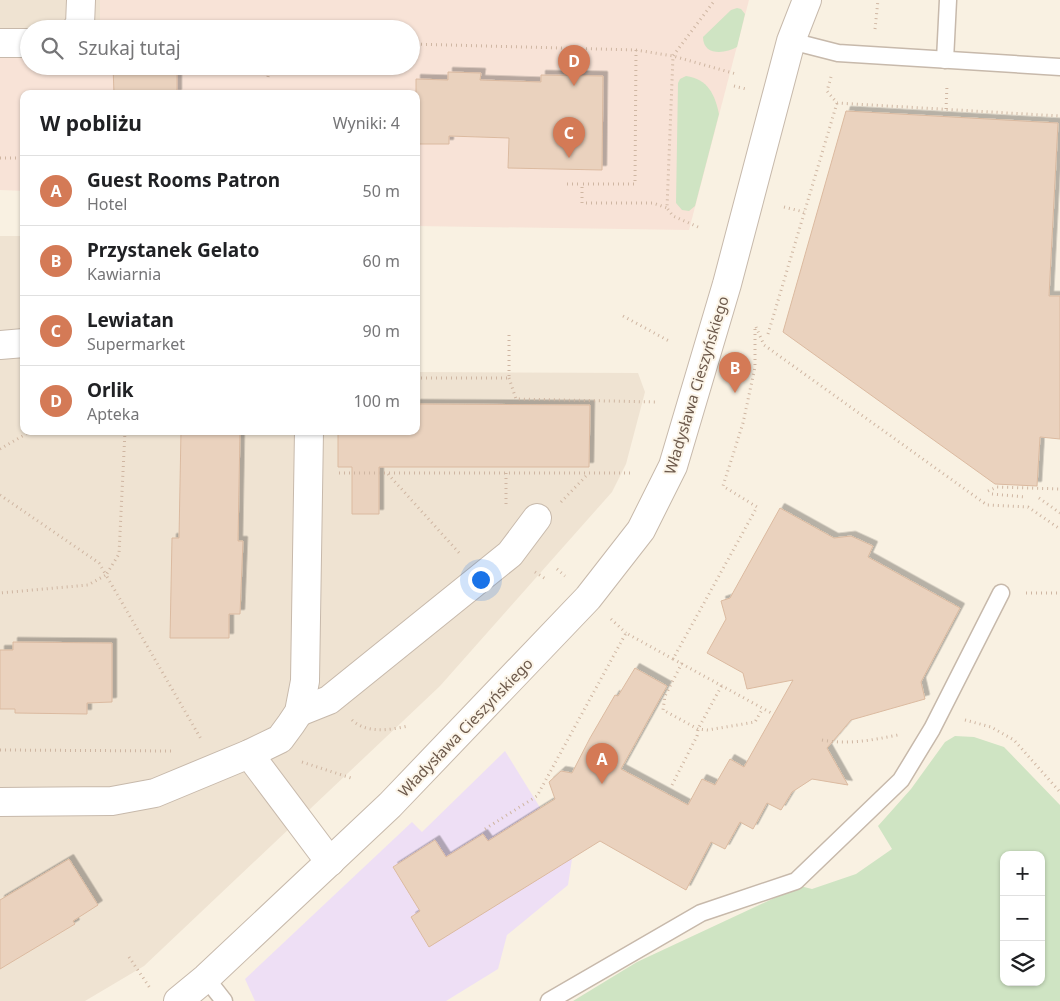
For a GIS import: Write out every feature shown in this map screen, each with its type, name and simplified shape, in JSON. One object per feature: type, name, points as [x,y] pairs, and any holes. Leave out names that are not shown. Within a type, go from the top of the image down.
[{"type":"street","points":[[80,20],[81,0]]},
{"type":"street","name":"Władysława Cieszyńskiego","points":[[166,997],[206,978],[390,806],[588,598],[641,530],[673,466],[727,284],[791,41],[808,0]]},
{"type":"street","points":[[0,43],[20,43]]},
{"type":"street","points":[[0,345],[20,344]]},
{"type":"street","points":[[0,802],[112,801],[155,793],[280,739],[299,712],[305,681],[309,435]]},
{"type":"street","points":[[299,712],[329,700],[510,554],[537,518]]},
{"type":"street","points":[[249,754],[330,862]]},
{"type":"lane","points":[[944,60],[948,0]]},
{"type":"lane","points":[[791,41],[838,53],[1060,67]]},
{"type":"lane","points":[[549,1001],[701,913],[796,881],[901,780],[940,713],[1001,593]]},
{"type":"lane","points":[[206,978],[224,1001]]},
{"type":"path","points":[[667,208],[673,56],[714,0]]},
{"type":"path","points":[[869,32],[875,28],[878,0]]},
{"type":"path","points":[[420,44],[636,50],[673,56],[736,74]]},
{"type":"path","points":[[567,184],[635,184],[636,50]]},
{"type":"path","points":[[828,91],[836,103]]},
{"type":"path","points":[[836,103],[1060,116]]},
{"type":"path","points":[[768,334],[836,103]]},
{"type":"path","points":[[0,158],[20,158]]},
{"type":"path","points":[[582,184],[582,203],[653,203],[667,208],[673,216],[698,227]]},
{"type":"path","points":[[784,207],[804,212]]},
{"type":"path","points":[[623,316],[669,341]]},
{"type":"path","points":[[673,659],[757,507],[723,486],[742,424],[756,367],[755,324],[764,344],[987,505],[1028,507],[1060,530]]},
{"type":"path","points":[[509,333],[509,378],[516,400],[656,402]]},
{"type":"path","points":[[420,378],[509,378]]},
{"type":"path","points":[[0,449],[24,435]]},
{"type":"path","points":[[0,593],[88,585],[106,575],[119,554],[125,435]]},
{"type":"path","points":[[341,473],[631,473]]},
{"type":"path","points":[[388,473],[480,577]]},
{"type":"path","points":[[537,518],[565,499],[588,473]]},
{"type":"path","points":[[988,491],[997,487],[1060,489]]},
{"type":"path","points":[[992,494],[1026,497]]},
{"type":"path","points":[[0,496],[99,563],[204,746]]},
{"type":"path","points":[[1039,498],[1060,513]]},
{"type":"path","points":[[1001,593],[1060,593]]},
{"type":"path","points":[[485,830],[537,796],[626,632],[774,714]]},
{"type":"path","points":[[682,664],[666,696],[663,710],[698,728],[708,730],[756,722],[763,708]]},
{"type":"path","points":[[672,785],[697,736],[698,728],[722,686]]},
{"type":"path","points":[[329,700],[360,728],[386,730],[408,726]]},
{"type":"path","points":[[940,713],[991,727],[1014,740],[1060,792]]},
{"type":"path","points":[[822,740],[840,743],[866,741]]},
{"type":"path","points":[[0,750],[174,751]]},
{"type":"path","points":[[129,957],[166,997]]},
{"type":"shaded area","points":[[0,0],[100,0],[100,20],[20,20],[20,53],[0,53]]},
{"type":"shaded area","points":[[100,0],[749,0],[689,230],[420,226],[420,90],[20,90],[20,191],[0,190],[0,53],[20,53],[20,75],[420,75],[420,20],[100,20]]},
{"type":"shaded area","points":[[0,236],[20,236],[20,435],[420,435],[420,372],[638,373],[645,392],[626,464],[612,492],[440,686],[144,966],[85,1001],[0,1001]]},
{"type":"shaded area","points":[[505,751],[572,859],[568,885],[507,935],[498,969],[446,1001],[255,1001],[245,979],[412,822],[422,832]]},
{"type":"green space","points":[[741,9],[745,14],[737,47],[721,52],[707,48],[703,37],[731,10]]},
{"type":"green space","points":[[686,76],[705,84],[713,94],[719,114],[695,206],[689,211],[682,210],[676,203],[678,83],[680,79]]},
{"type":"green space","points":[[955,736],[974,737],[1004,747],[1060,805],[1060,1001],[573,1001],[637,962],[800,886],[812,889],[856,874],[892,849],[878,826],[911,789],[945,742]]},
{"type":"building","points":[[448,72],[481,73],[480,80],[541,82],[541,75],[603,76],[602,170],[508,168],[509,138],[449,136],[449,144],[420,144],[420,90],[416,90],[416,79],[448,80]]},
{"type":"building","points":[[113,75],[177,75],[177,90],[114,90]]},
{"type":"building","points":[[846,111],[1058,123],[1049,296],[1060,296],[1060,439],[1040,437],[1037,486],[995,484],[783,332]]},
{"type":"building","points":[[420,404],[590,405],[589,467],[379,467],[379,514],[352,514],[352,467],[338,467],[338,435],[420,435]]},
{"type":"building","points":[[181,435],[240,435],[238,541],[243,541],[240,614],[229,614],[229,638],[170,638],[172,538],[179,538]]},
{"type":"building","points":[[780,508],[834,538],[851,536],[873,546],[868,557],[960,608],[921,682],[925,699],[851,720],[827,748],[848,785],[812,779],[792,792],[781,810],[767,803],[753,829],[740,822],[725,849],[711,842],[686,890],[600,841],[429,947],[411,917],[420,911],[393,867],[435,840],[446,857],[483,834],[488,841],[555,799],[549,782],[561,771],[572,773],[615,695],[618,696],[635,668],[667,686],[621,769],[688,805],[702,779],[715,785],[730,759],[744,767],[793,680],[747,689],[743,673],[707,653],[726,619],[721,601],[730,598]]},
{"type":"building","points":[[13,642],[112,643],[112,702],[87,703],[87,714],[15,713],[15,709],[0,709],[0,650],[13,650]]},
{"type":"building","points":[[69,859],[98,905],[73,921],[75,924],[0,969],[0,900]]},
{"type":"place","name":"Orlik","points":[[574,86]]},
{"type":"place","name":"Lewiatan","points":[[569,158]]},
{"type":"place","name":"Przystanek Gelato","points":[[735,393]]},
{"type":"place","name":"Guest Rooms Patron","points":[[602,784]]}]
